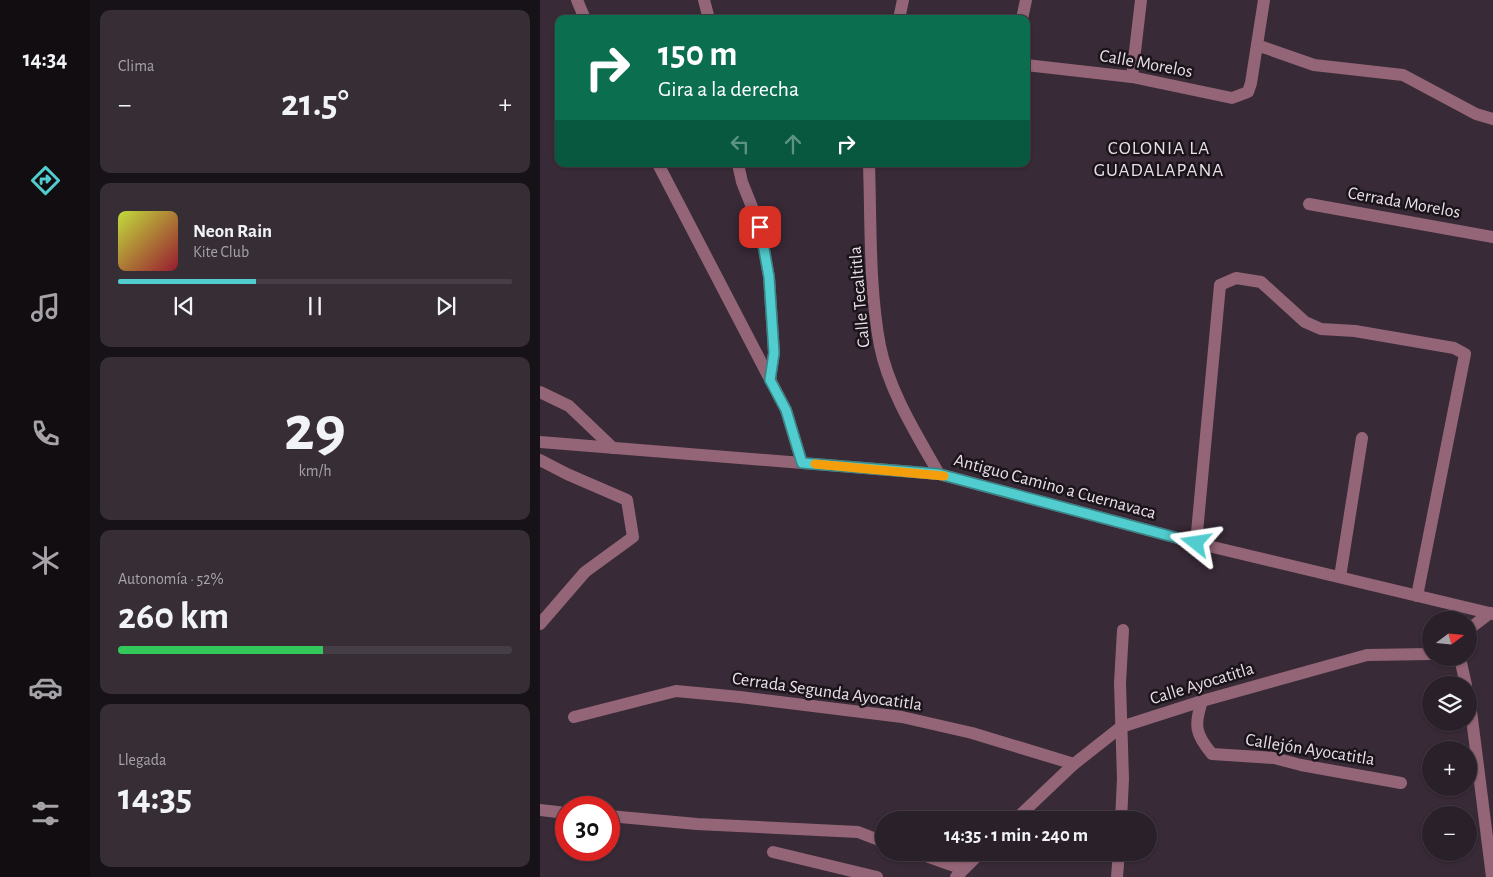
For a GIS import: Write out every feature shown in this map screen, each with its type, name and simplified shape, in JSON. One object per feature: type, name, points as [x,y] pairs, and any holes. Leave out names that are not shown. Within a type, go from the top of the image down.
[{"type":"street","points":[[576,0],[583,15]]},
{"type":"street","points":[[704,0],[708,15]]},
{"type":"street","points":[[901,15],[904,0]]},
{"type":"street","points":[[1023,15],[1026,0]]},
{"type":"street","points":[[1132,77],[1142,0]]},
{"type":"street","points":[[1264,0],[1257,45],[1314,65],[1403,75],[1476,114],[1493,119]]},
{"type":"street","name":"Calle Morelos","points":[[1030,65],[1132,77],[1232,98],[1248,92],[1257,45]]},
{"type":"street","points":[[660,167],[786,410],[802,463]]},
{"type":"street","points":[[739,167],[742,182],[760,227],[769,277],[774,353],[770,380]]},
{"type":"street","name":"Calle Tecaltitla","points":[[869,167],[873,285],[880,347],[894,390],[939,474]]},
{"type":"street","name":"Cerrada Morelos","points":[[1309,204],[1493,237]]},
{"type":"street","points":[[1196,543],[1220,284],[1236,278],[1261,282],[1305,322],[1322,329],[1355,331],[1454,348],[1465,354],[1417,596]]},
{"type":"street","points":[[540,392],[569,406],[613,448]]},
{"type":"street","points":[[1340,577],[1362,438]]},
{"type":"street","name":"Antiguo Camino a Cuernavaca","points":[[540,442],[939,474],[1196,543],[1491,613]]},
{"type":"street","points":[[540,460],[626,500],[633,538],[585,572],[540,624]]},
{"type":"street","points":[[1478,622],[1491,613]]},
{"type":"street","points":[[1121,811],[1123,779],[1120,682],[1123,630]]},
{"type":"street","name":"Calle Ayocatitla","points":[[1024,811],[1074,764],[1122,727],[1202,701],[1367,655],[1422,654]]},
{"type":"street","name":"Cerrada Segunda Ayocatitla","points":[[574,717],[676,691],[740,696],[902,717],[972,733],[1074,764]]},
{"type":"street","name":"Callejón Ayocatitla","points":[[1202,701],[1196,719],[1197,726],[1200,740],[1212,754],[1274,758],[1301,765],[1401,783]]},
{"type":"street","points":[[1474,731],[1492,877]]},
{"type":"street","points":[[540,810],[555,811]]},
{"type":"street","points":[[620,817],[697,824],[858,832],[875,839]]},
{"type":"street","points":[[773,852],[877,877]]},
{"type":"street","points":[[934,861],[960,873],[972,861]]},
{"type":"street","points":[[1117,877],[1118,861]]},
{"type":"slow traffic","points":[[815,464],[939,474],[944,476]]},
{"type":"district","name":"COLONIA LA GUADALAPANA","points":[[1159,159]]},
{"type":"route","points":[[760,227],[769,277],[774,353],[770,380],[786,410],[802,463],[939,474],[1196,543]]}]
